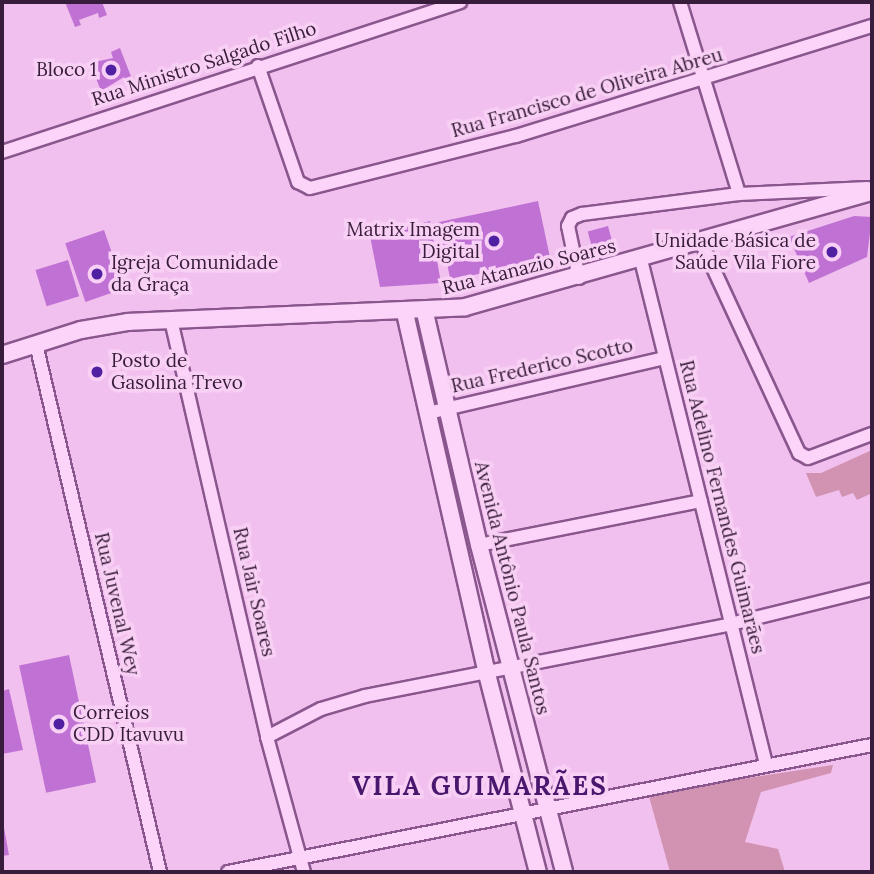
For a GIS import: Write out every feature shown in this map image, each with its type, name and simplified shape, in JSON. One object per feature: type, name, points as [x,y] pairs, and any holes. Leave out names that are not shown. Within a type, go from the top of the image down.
[{"type":"street","name":"Rua Ministro Salgado Filho","points":[[2,152],[460,2]]},
{"type":"street","points":[[680,2],[739,194]]},
{"type":"street","name":"Rua Francisco de Oliveira Abreu","points":[[258,66],[298,182],[310,188],[516,136],[872,26]]},
{"type":"street","points":[[579,278],[568,226],[572,218],[739,194],[872,190]]},
{"type":"street","name":"Rua Atanazio Soares","points":[[2,355],[81,330],[171,320],[425,313],[465,307],[579,278],[872,190]]},
{"type":"street","points":[[806,191],[811,208]]},
{"type":"street","points":[[701,242],[799,453],[808,458],[872,434]]},
{"type":"street","name":"Rua Adelino Fernandes Guimarães","points":[[641,260],[766,764]]},
{"type":"street","points":[[405,313],[487,674],[538,872]]},
{"type":"street","name":"Avenida Antônio Paula Santos","points":[[425,313],[478,545],[564,872]]},
{"type":"street","name":"Rua Jair Soares","points":[[171,320],[267,737],[304,872]]},
{"type":"street","name":"Rua Juvenal Wey","points":[[36,344],[160,872]]},
{"type":"street","name":"Rua Frederico Scotto","points":[[428,413],[665,358]]},
{"type":"street","points":[[478,545],[701,501]]},
{"type":"street","points":[[267,737],[321,709],[365,696],[510,670],[731,624],[872,589]]},
{"type":"street","points":[[228,872],[872,745]]},
{"type":"shaded area","points":[[872,450],[872,493],[857,500],[853,493],[842,497],[839,490],[816,497],[806,473],[821,473]]},
{"type":"shaded area","points":[[833,765],[831,773],[761,792],[745,842],[778,849],[785,872],[670,872],[648,793]]},
{"type":"building","points":[[65,2],[102,2],[107,15],[99,18],[98,13],[79,20],[81,25],[75,27]]},
{"type":"building","name":"Bloco 1","points":[[120,48],[132,79],[126,81],[124,77],[101,91],[90,63],[113,58],[111,52]]},
{"type":"building","name":"Matrix Imagem Digital","points":[[538,201],[550,259],[450,280],[438,222]]},
{"type":"building","name":"Unidade Básica de Saúde Vila Fiore","points":[[854,216],[872,217],[867,257],[809,283],[789,237]]},
{"type":"building","points":[[430,221],[441,283],[380,287],[370,236]]},
{"type":"building","points":[[608,226],[614,249],[594,255],[588,231]]},
{"type":"building","name":"Igreja Comunidade da Graça","points":[[104,230],[124,289],[85,302],[65,243]]},
{"type":"building","points":[[68,260],[79,296],[47,306],[35,270]]},
{"type":"building","name":"Correios CDD Itavuvu","points":[[69,655],[96,782],[46,793],[19,666]]},
{"type":"building","points":[[9,689],[23,750],[2,754],[2,691]]},
{"type":"building","points":[[2,817],[9,855],[2,856]]},
{"type":"place","name":"Bloco 1","points":[[111,70]]},
{"type":"place","name":"Matrix Imagem Digital","points":[[494,241]]},
{"type":"place","name":"Unidade Básica de Saúde Vila Fiore","points":[[832,252]]},
{"type":"place","name":"Igreja Comunidade da Graça","points":[[97,274]]},
{"type":"place","name":"Posto de Gasolina Trevo","points":[[97,372]]},
{"type":"place","name":"Correios CDD Itavuvu","points":[[59,724]]},
{"type":"district","name":"VILA GUIMARÃES","points":[[480,786]]}]
